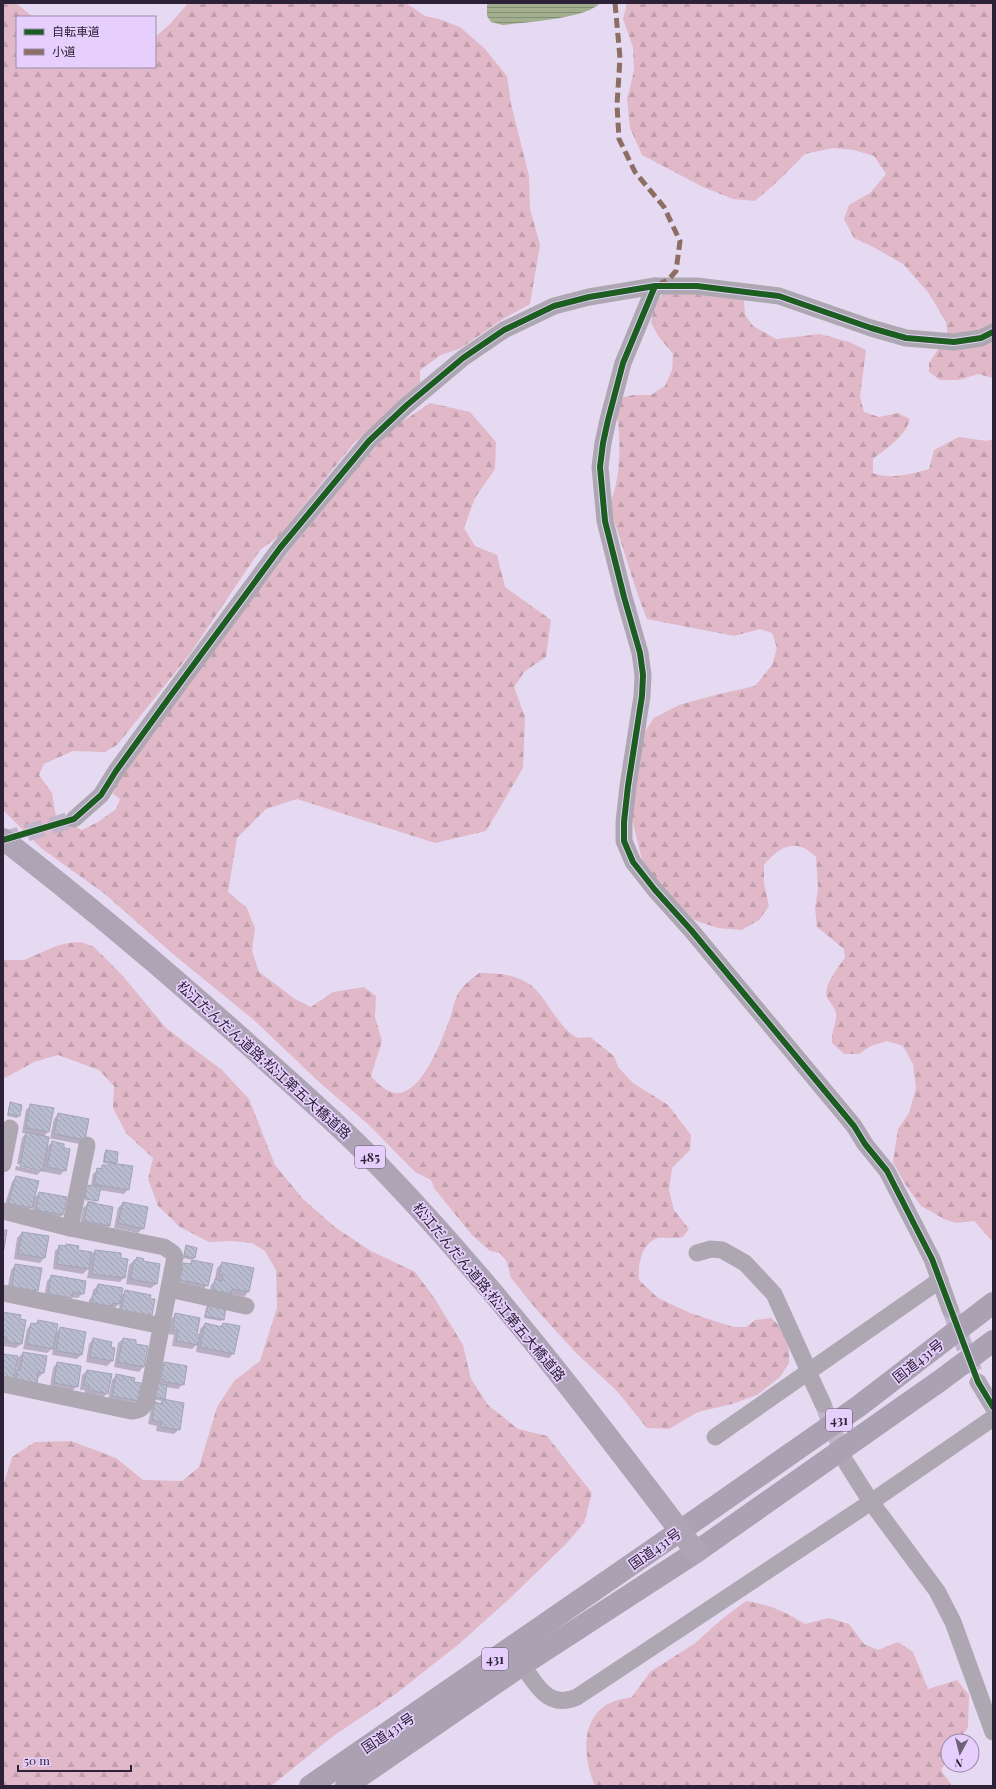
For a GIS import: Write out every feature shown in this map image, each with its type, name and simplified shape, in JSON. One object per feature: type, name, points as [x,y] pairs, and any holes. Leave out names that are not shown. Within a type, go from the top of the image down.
[{"type":"highway","name":"松江だんだん道路;松江第五大橋道路","points":[[3,839],[71,892],[199,999],[298,1088],[383,1170],[456,1249],[521,1325],[680,1531]]},
{"type":"highway","name":"国道431号","points":[[310,1786],[859,1406],[993,1303]]},
{"type":"highway","name":"国道431号","points":[[346,1786],[522,1665],[696,1552],[941,1380],[993,1341]]},
{"type":"highway","name":"485","points":[[680,1531],[696,1552]]},
{"type":"street","points":[[74,819],[101,795],[116,771],[160,710],[280,548],[369,441],[407,405],[462,358],[504,330],[554,306],[589,297],[655,286],[697,286],[779,296],[906,338],[954,342],[981,338],[993,332]]},
{"type":"street","points":[[655,286],[623,363],[608,420],[600,467],[605,521],[640,653],[643,675],[642,696],[624,822],[624,841],[633,862],[655,890],[691,930],[854,1126],[865,1144],[887,1172],[932,1259],[950,1309]]},
{"type":"street","points":[[3,1164],[10,1128]]},
{"type":"street","points":[[70,1228],[87,1145]]},
{"type":"street","points":[[3,1211],[70,1228],[169,1249],[174,1253],[169,1289],[147,1400],[142,1409],[137,1411],[3,1384]]},
{"type":"street","points":[[697,1253],[711,1249],[722,1250],[745,1263],[774,1294],[823,1404]]},
{"type":"street","points":[[715,1437],[940,1280]]},
{"type":"street","points":[[169,1289],[246,1306]]},
{"type":"street","points":[[3,1293],[162,1326]]},
{"type":"street","points":[[978,1382],[993,1407]]},
{"type":"street","points":[[522,1665],[544,1694],[550,1698],[559,1701],[569,1700],[576,1697],[871,1502],[993,1418]]},
{"type":"street","points":[[846,1464],[871,1502],[937,1591],[953,1622],[993,1732]]},
{"type":"green space","points":[[3,3],[16,3],[32,16],[16,16],[16,68],[156,68],[156,36],[170,24],[188,3],[406,3],[425,16],[439,19],[460,27],[484,48],[507,76],[511,104],[529,176],[530,209],[540,245],[530,304],[503,319],[461,348],[441,355],[420,370],[420,383],[354,443],[279,536],[260,550],[190,654],[117,745],[105,752],[73,751],[44,764],[39,775],[52,793],[56,817],[82,830],[98,822],[116,809],[120,799],[113,794],[121,773],[281,561],[356,469],[393,428],[430,403],[470,412],[496,442],[495,469],[475,498],[464,528],[475,546],[497,555],[505,587],[551,620],[546,657],[525,671],[514,687],[525,717],[523,768],[486,831],[435,843],[297,799],[266,809],[237,838],[228,892],[247,908],[255,928],[252,951],[259,972],[295,999],[311,1007],[333,992],[364,987],[376,996],[375,1017],[382,1041],[371,1076],[389,1091],[396,1093],[405,1091],[414,1085],[422,1076],[436,1053],[449,1021],[457,995],[468,982],[479,973],[507,975],[526,982],[537,991],[567,1031],[580,1038],[590,1037],[614,1056],[618,1067],[633,1083],[668,1105],[691,1135],[690,1150],[672,1168],[669,1190],[674,1210],[689,1229],[683,1237],[658,1238],[648,1245],[644,1250],[640,1261],[639,1280],[658,1298],[690,1313],[733,1327],[746,1327],[755,1320],[771,1318],[785,1331],[789,1351],[789,1363],[780,1377],[757,1395],[732,1404],[698,1412],[669,1429],[647,1428],[616,1390],[576,1353],[536,1309],[511,1278],[507,1262],[500,1253],[490,1251],[472,1235],[434,1188],[431,1180],[415,1172],[369,1125],[319,1082],[255,1021],[173,954],[105,894],[41,848],[3,810]]},
{"type":"green space","points":[[627,3],[993,3],[993,378],[978,374],[959,380],[940,380],[929,372],[929,363],[948,335],[946,322],[928,292],[903,264],[854,238],[844,219],[849,205],[870,193],[886,174],[874,156],[854,150],[833,148],[805,154],[755,201],[733,199],[703,187],[642,155],[630,128],[627,99],[634,71],[633,47],[623,19]]},
{"type":"green space","points":[[675,283],[732,284],[744,301],[745,315],[753,326],[776,339],[820,334],[849,342],[866,350],[860,397],[864,412],[879,417],[898,413],[910,419],[900,437],[873,459],[873,473],[894,476],[929,469],[934,450],[959,437],[987,441],[993,439],[993,1242],[974,1221],[956,1223],[944,1219],[921,1206],[905,1184],[893,1162],[898,1129],[909,1113],[916,1088],[913,1064],[903,1046],[887,1041],[871,1046],[859,1054],[844,1054],[832,1043],[836,1013],[826,993],[829,982],[845,958],[844,949],[817,927],[815,908],[818,890],[816,857],[804,848],[798,846],[786,847],[776,853],[764,865],[764,883],[769,906],[759,920],[742,930],[718,928],[694,920],[664,889],[642,860],[633,823],[631,794],[641,737],[654,718],[679,705],[755,686],[772,665],[777,648],[772,633],[760,629],[734,636],[647,619],[609,507],[615,489],[619,461],[617,411],[619,398],[634,395],[651,395],[665,386],[672,370],[673,354],[659,337],[651,323],[658,300]]},
{"type":"green space","points":[[81,942],[94,947],[122,975],[166,1028],[222,1070],[249,1099],[275,1165],[303,1199],[336,1228],[371,1251],[415,1272],[435,1299],[463,1345],[471,1379],[488,1405],[518,1429],[547,1436],[592,1493],[584,1523],[566,1544],[507,1601],[459,1644],[397,1693],[332,1737],[271,1786],[3,1786],[3,1486],[12,1457],[35,1442],[71,1441],[116,1458],[143,1480],[182,1481],[199,1467],[217,1407],[234,1381],[260,1361],[277,1308],[276,1270],[265,1251],[252,1243],[233,1241],[209,1242],[180,1227],[158,1206],[148,1179],[153,1158],[126,1133],[113,1108],[114,1086],[99,1070],[58,1055],[34,1062],[3,1079],[3,960],[24,960],[56,946]]},
{"type":"green space","points":[[746,1601],[777,1609],[805,1624],[829,1618],[849,1624],[864,1644],[878,1650],[898,1642],[913,1652],[928,1689],[957,1680],[969,1695],[968,1727],[964,1733],[940,1733],[940,1773],[943,1773],[952,1786],[595,1786],[588,1765],[586,1742],[588,1730],[592,1720],[599,1711],[608,1704],[632,1697],[650,1672],[694,1644],[722,1619]]},
{"type":"shaded area","points":[[487,3],[600,3],[582,13],[569,16],[503,25],[491,22],[487,16]]},
{"type":"building","points":[[10,1102],[22,1105],[20,1116],[8,1114]]},
{"type":"building","points":[[30,1104],[54,1108],[49,1132],[26,1128]]},
{"type":"building","points":[[58,1113],[89,1119],[85,1140],[54,1134]]},
{"type":"building","points":[[26,1132],[49,1137],[43,1171],[20,1166]]},
{"type":"building","points":[[52,1141],[64,1144],[64,1148],[70,1149],[66,1171],[47,1167]]},
{"type":"building","points":[[106,1150],[118,1152],[117,1163],[104,1161]]},
{"type":"building","points":[[110,1163],[133,1166],[129,1190],[94,1184],[97,1168],[102,1169],[102,1165],[110,1165]]},
{"type":"building","points":[[16,1176],[39,1181],[32,1208],[8,1203]]},
{"type":"building","points":[[87,1185],[101,1187],[98,1201],[85,1199]]},
{"type":"building","points":[[39,1192],[67,1197],[63,1215],[36,1210]]},
{"type":"building","points":[[88,1202],[113,1207],[110,1226],[84,1221]]},
{"type":"building","points":[[123,1202],[148,1207],[144,1229],[118,1223]]},
{"type":"building","points":[[3,1230],[7,1230],[4,1249],[3,1249]]},
{"type":"building","points":[[22,1232],[49,1236],[45,1258],[18,1254]]},
{"type":"building","points":[[66,1244],[79,1246],[78,1250],[92,1252],[89,1269],[57,1264],[59,1245],[66,1246]]},
{"type":"building","points":[[186,1245],[197,1248],[195,1258],[184,1256]]},
{"type":"building","points":[[95,1250],[121,1253],[121,1258],[128,1259],[125,1278],[92,1274]]},
{"type":"building","points":[[137,1257],[144,1259],[143,1261],[160,1264],[157,1284],[130,1279],[134,1260],[136,1260]]},
{"type":"building","points":[[192,1260],[213,1264],[208,1286],[180,1280],[183,1263],[191,1264]]},
{"type":"building","points":[[222,1262],[254,1268],[249,1292],[232,1289],[231,1294],[213,1290],[215,1279],[222,1281],[223,1275],[219,1274]]},
{"type":"building","points":[[15,1264],[42,1268],[38,1291],[12,1287]]},
{"type":"building","points":[[51,1275],[86,1281],[84,1294],[73,1292],[72,1298],[48,1294]]},
{"type":"building","points":[[98,1284],[123,1288],[120,1304],[113,1303],[112,1306],[92,1303],[93,1294],[96,1294]]},
{"type":"building","points":[[125,1290],[151,1295],[150,1299],[155,1299],[152,1315],[121,1312]]},
{"type":"building","points":[[208,1305],[226,1308],[224,1320],[205,1316]]},
{"type":"building","points":[[3,1312],[21,1315],[20,1319],[26,1320],[22,1344],[6,1342],[7,1337],[3,1337]]},
{"type":"building","points":[[175,1313],[200,1318],[197,1334],[200,1335],[198,1345],[176,1341],[178,1331],[173,1330]]},
{"type":"building","points":[[38,1320],[58,1324],[53,1349],[27,1344],[31,1323],[37,1324]]},
{"type":"building","points":[[205,1323],[222,1327],[223,1323],[240,1326],[234,1354],[200,1347]]},
{"type":"building","points":[[60,1327],[86,1332],[82,1355],[56,1351]]},
{"type":"building","points":[[93,1338],[112,1342],[111,1347],[115,1348],[113,1361],[90,1357]]},
{"type":"building","points":[[123,1338],[136,1340],[136,1344],[148,1346],[144,1367],[118,1362]]},
{"type":"building","points":[[23,1352],[47,1356],[44,1373],[38,1372],[37,1384],[16,1381],[17,1370],[20,1370]]},
{"type":"building","points":[[3,1354],[18,1356],[14,1378],[3,1379]]},
{"type":"building","points":[[57,1362],[81,1366],[78,1387],[54,1383]]},
{"type":"building","points":[[164,1362],[187,1366],[184,1385],[165,1382],[165,1380],[161,1379]]},
{"type":"building","points":[[87,1370],[112,1374],[108,1394],[89,1390],[89,1386],[84,1385]]},
{"type":"building","points":[[116,1374],[135,1378],[134,1382],[141,1383],[138,1401],[112,1396]]},
{"type":"building","points":[[156,1383],[167,1385],[165,1399],[154,1397]]},
{"type":"building","points":[[163,1399],[184,1403],[180,1430],[161,1427],[161,1422],[152,1420],[155,1402],[162,1404]]},
{"type":"tunnel","points":[[3,840],[74,819]]},
{"type":"tunnel","points":[[950,1309],[978,1382]]},
{"type":"tunnel","points":[[823,1404],[845,1460]]},
{"type":"marked path","points":[[615,3],[620,58],[617,105],[619,139],[635,172],[664,207],[680,241],[676,271],[669,279],[660,284]]},
{"type":"cycle path","points":[[655,286],[623,363],[608,420],[600,467],[605,521],[640,653],[643,675],[642,696],[628,786],[624,822],[624,841],[633,862],[655,890],[691,930],[854,1126],[865,1144],[887,1171],[932,1259],[978,1382],[993,1407]]},
{"type":"cycle path","points":[[3,840],[74,819],[101,795],[116,771],[280,548],[369,441],[407,405],[463,358],[504,330],[554,306],[589,297],[655,286],[697,286],[779,296],[871,328],[906,338],[954,342],[981,338],[993,332]]}]
